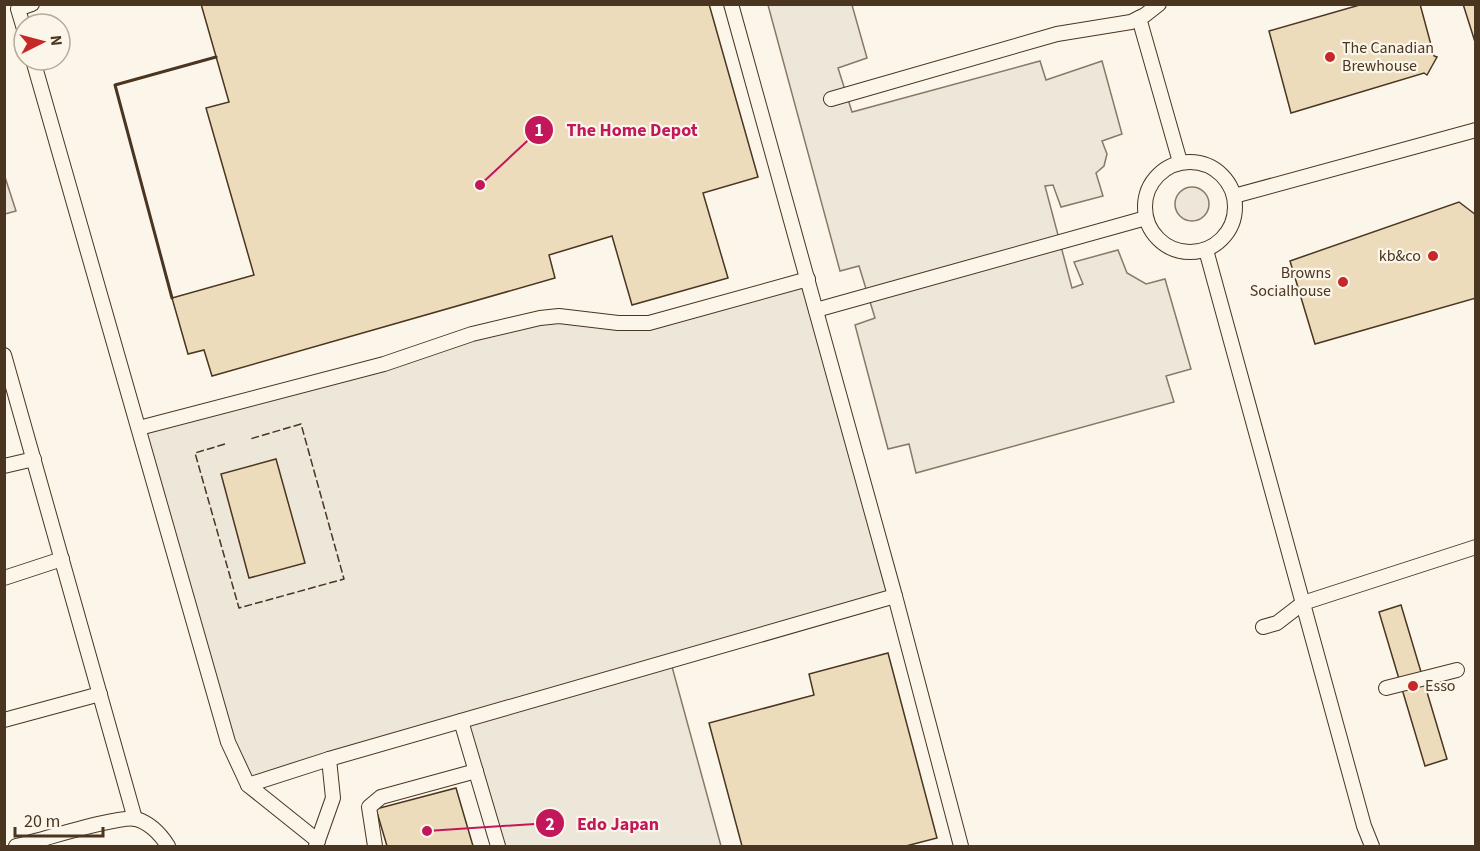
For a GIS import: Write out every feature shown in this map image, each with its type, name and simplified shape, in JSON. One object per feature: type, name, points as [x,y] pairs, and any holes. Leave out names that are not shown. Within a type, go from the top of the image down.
[{"type":"lane","points":[[19,12],[18,9],[32,4]]},
{"type":"lane","points":[[732,4],[895,596],[961,846]]},
{"type":"lane","points":[[831,99],[1057,34],[1131,22],[1159,4]]},
{"type":"lane","points":[[1139,18],[1180,162]]},
{"type":"lane","points":[[36,72],[228,742],[248,784],[317,844],[333,798],[329,759]]},
{"type":"lane","points":[[1234,196],[1476,130]]},
{"type":"lane","points":[[1194,161],[1220,172],[1229,183],[1234,196],[1236,209],[1227,234],[1206,250],[1191,252],[1176,250],[1163,243],[1152,232],[1146,218],[1145,203],[1148,189],[1167,168],[1180,162],[1194,161]]},
{"type":"lane","points":[[816,310],[1146,218]]},
{"type":"lane","points":[[1206,250],[1364,826],[1372,846]]},
{"type":"lane","points":[[139,428],[384,364],[472,334],[540,318],[559,316],[618,323],[649,323],[808,279]]},
{"type":"lane","points":[[4,355],[8,381],[34,459],[135,819]]},
{"type":"lane","points":[[4,466],[34,459]]},
{"type":"lane","points":[[1263,627],[1276,623],[1303,603],[1476,547]]},
{"type":"lane","points":[[4,578],[62,559]]},
{"type":"lane","points":[[248,784],[895,596]]},
{"type":"lane","points":[[1386,688],[1457,670]]},
{"type":"lane","points":[[4,720],[100,694]]},
{"type":"lane","points":[[461,721],[498,846]]},
{"type":"lane","points":[[375,846],[369,807],[381,797],[476,771]]},
{"type":"lane","points":[[16,846],[116,820],[135,819],[150,826],[168,846]]},
{"type":"shaded area","points":[[768,5],[852,5],[867,58],[838,68],[852,112],[1040,61],[1046,80],[1102,61],[1122,134],[1102,141],[1107,154],[1104,166],[1096,173],[1103,196],[1061,207],[1053,185],[1045,186],[1072,288],[1083,284],[1074,262],[1118,250],[1127,273],[1146,284],[1165,279],[1191,369],[1166,376],[1174,402],[916,473],[909,444],[888,449],[855,325],[875,318],[859,266],[840,271]]},
{"type":"shaded area","points":[[5,177],[16,211],[4,214]]},
{"type":"shaded area","points":[[1192,187],[1204,192],[1209,204],[1204,216],[1192,221],[1180,216],[1175,204],[1180,192]]},
{"type":"shaded area","points":[[808,279],[895,596],[671,663],[721,846],[498,846],[461,721],[248,785],[139,428],[540,318],[618,323]]},
{"type":"building","points":[[201,4],[709,4],[758,177],[703,193],[728,278],[632,305],[612,236],[549,255],[555,278],[212,376],[204,350],[188,354],[172,298],[254,275],[206,108],[229,102]]},
{"type":"building","points":[[1363,4],[1420,4],[1434,56],[1437,57],[1427,75],[1424,73],[1291,113],[1269,31]]},
{"type":"building","points":[[1463,4],[1476,4],[1476,45]]},
{"type":"building","points":[[1459,202],[1476,215],[1476,298],[1315,344],[1290,261]]},
{"type":"building","points":[[276,459],[305,563],[249,578],[221,474]]},
{"type":"building","name":"Esso","points":[[1401,605],[1447,759],[1425,766],[1379,612]]},
{"type":"building","points":[[888,653],[937,838],[906,846],[742,846],[709,723],[814,695],[809,674]]},
{"type":"building","points":[[456,788],[473,846],[387,846],[376,809]]},
{"type":"fence","points":[[225,444],[195,453],[239,608],[344,579],[301,424],[250,439]]},
{"type":"wall","points":[[172,298],[115,85],[216,57]]},
{"type":"place","name":"The Canadian Brewhouse","points":[[1330,57]]},
{"type":"place","name":"The Home Depot","points":[[480,185]]},
{"type":"place","name":"kb&co","points":[[1433,256]]},
{"type":"place","name":"Browns Socialhouse","points":[[1343,282]]},
{"type":"place","name":"Esso","points":[[1413,686]]},
{"type":"place","name":"Edo Japan","points":[[427,831]]}]
